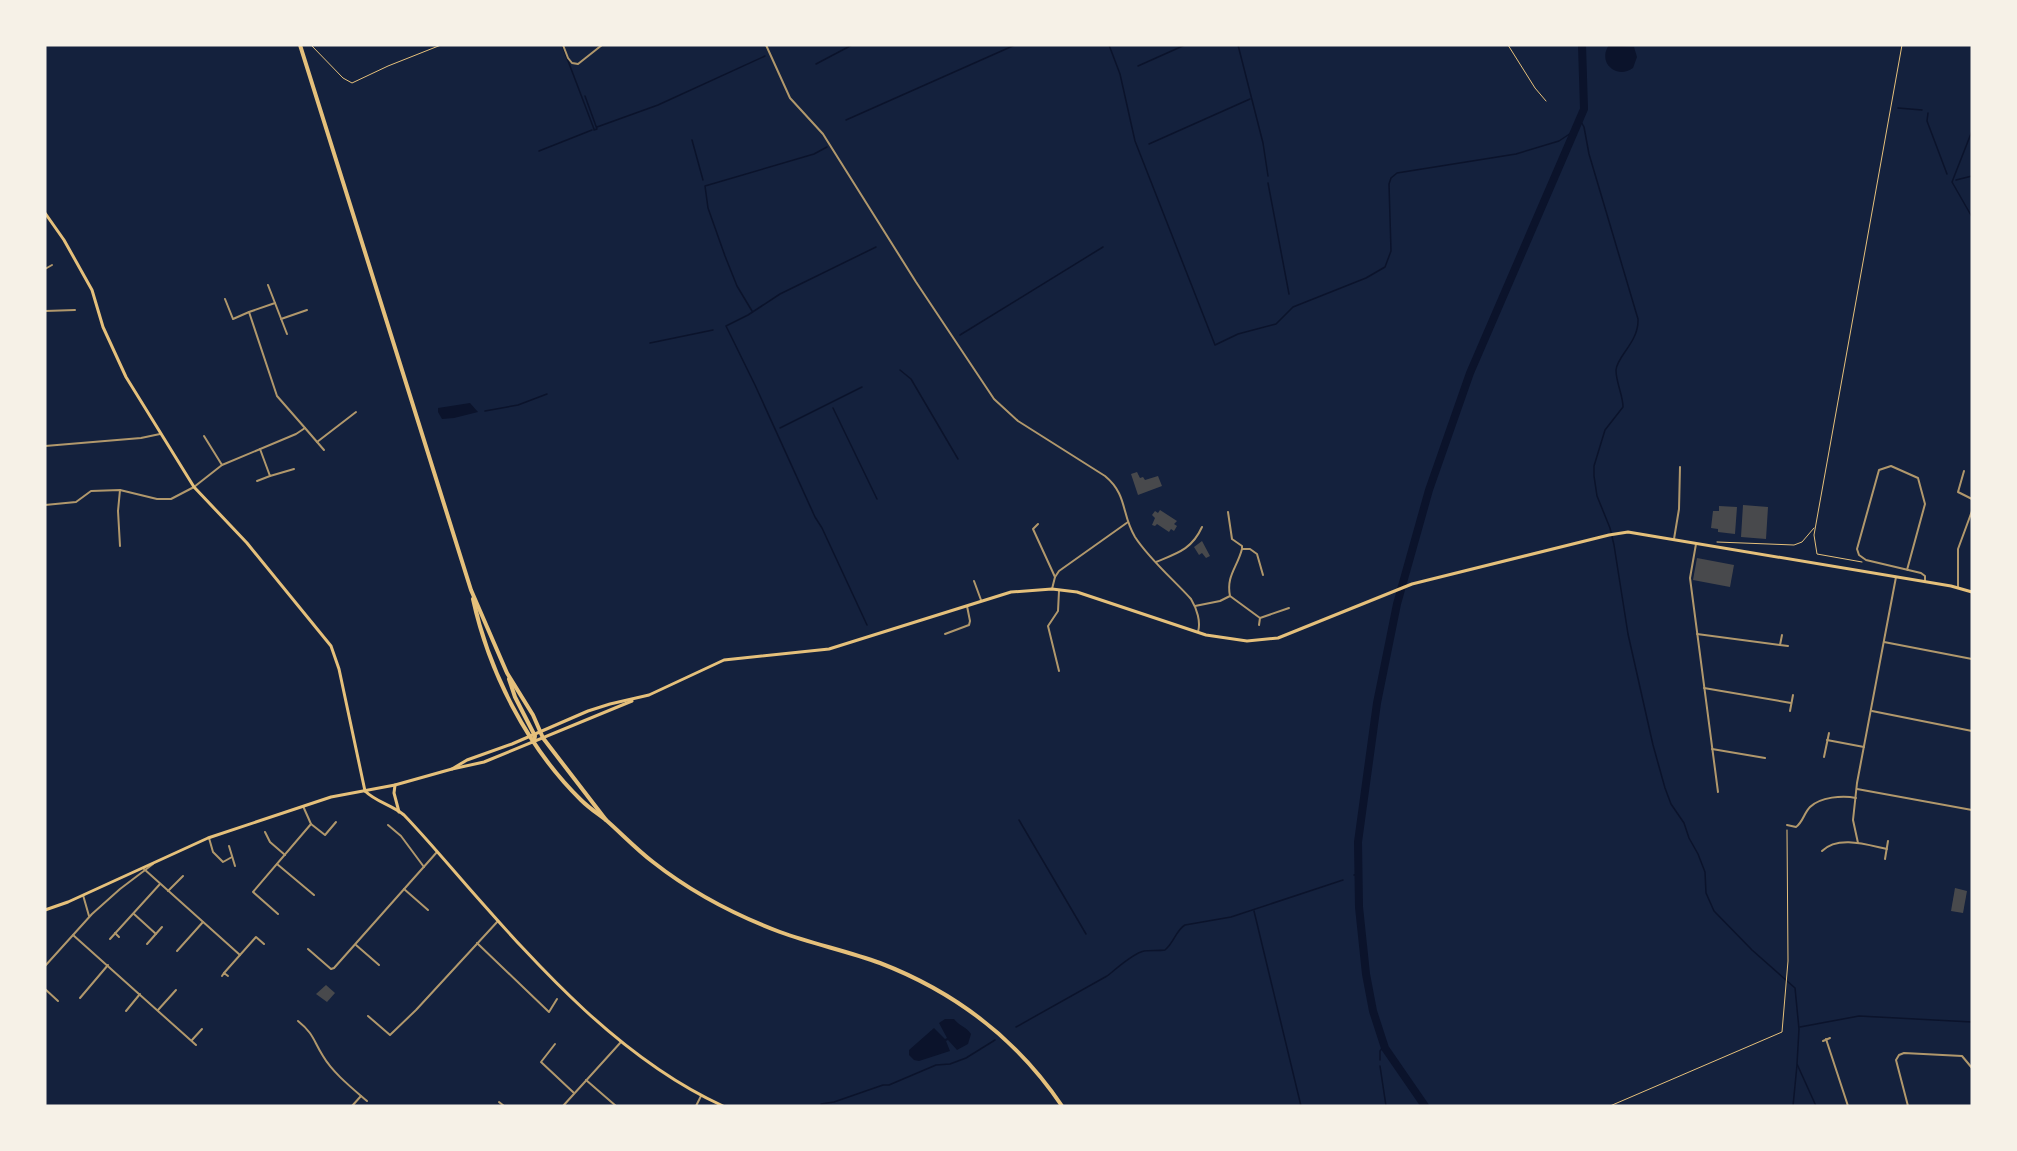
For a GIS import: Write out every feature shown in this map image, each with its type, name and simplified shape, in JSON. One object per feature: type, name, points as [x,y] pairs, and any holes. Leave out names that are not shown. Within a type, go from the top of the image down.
[{"type":"highway","points":[[300,45],[471,590],[477,616],[493,663],[532,735]]},
{"type":"highway","points":[[471,590],[534,742],[570,789],[590,808],[653,863],[716,902],[780,932],[879,963],[927,984],[970,1009],[1016,1048],[1062,1106]]},
{"type":"highway","points":[[507,673],[533,715],[543,738],[606,820]]},
{"type":"main road","points":[[45,213],[64,240],[92,290],[103,327],[126,377],[194,487],[247,543],[331,646],[339,669],[365,791],[375,800],[399,812],[498,921],[555,980],[621,1042],[665,1074],[701,1096],[723,1106]]},
{"type":"main road","points":[[45,910],[144,869],[208,838],[331,797],[395,785],[484,762],[676,684],[724,660],[828,649],[1011,592],[1052,589],[1077,592],[1206,635],[1247,641],[1278,638],[1412,584],[1615,533],[1638,533],[1972,592]]},
{"type":"main road","points":[[452,769],[467,760],[610,704],[634,700]]},
{"type":"main road","points":[[395,785],[394,793],[399,812]]},
{"type":"street","points":[[564,45],[568,58],[572,63],[578,64],[602,45]]},
{"type":"street","points":[[766,45],[790,98],[823,134],[916,282],[994,399],[1018,421],[1112,482],[1120,492],[1128,522],[1139,542],[1191,599],[1199,622],[1198,632]]},
{"type":"street","points":[[45,269],[52,265]]},
{"type":"street","points":[[268,285],[287,334]]},
{"type":"street","points":[[225,299],[233,319],[275,303]]},
{"type":"street","points":[[45,311],[75,310]]},
{"type":"street","points":[[281,319],[307,310]]},
{"type":"street","points":[[249,312],[277,396],[324,450]]},
{"type":"street","points":[[317,442],[356,412]]},
{"type":"street","points":[[45,505],[76,502],[89,492],[120,490],[166,500],[194,487],[222,465],[296,434],[305,428]]},
{"type":"street","points":[[45,446],[141,438],[160,434]]},
{"type":"street","points":[[204,436],[222,465]]},
{"type":"street","points":[[260,449],[270,477]]},
{"type":"street","points":[[1907,570],[1925,504],[1918,478],[1891,466],[1879,470],[1857,549],[1859,555],[1866,560],[1925,576],[1925,582]]},
{"type":"street","points":[[1674,540],[1680,467]]},
{"type":"street","points":[[257,481],[294,469]]},
{"type":"street","points":[[1964,471],[1958,492],[1972,499]]},
{"type":"street","points":[[120,490],[118,511],[120,546]]},
{"type":"street","points":[[1228,512],[1232,539],[1242,546],[1239,561],[1228,580],[1230,596],[1260,618]]},
{"type":"street","points":[[1958,588],[1958,549],[1972,512]]},
{"type":"street","points":[[1052,589],[1059,571],[1128,522]]},
{"type":"street","points":[[1038,524],[1033,529],[1055,577]]},
{"type":"street","points":[[1156,562],[1181,552],[1196,540],[1202,527]]},
{"type":"street","points":[[1696,544],[1690,578],[1718,792]]},
{"type":"street","points":[[1242,549],[1246,548],[1257,554],[1263,575]]},
{"type":"street","points":[[1858,843],[1853,820],[1857,789],[1896,577]]},
{"type":"street","points":[[974,581],[981,600]]},
{"type":"street","points":[[1059,590],[1058,611],[1048,626],[1059,671]]},
{"type":"street","points":[[1195,606],[1220,601],[1230,596]]},
{"type":"street","points":[[945,634],[969,625],[967,605]]},
{"type":"street","points":[[1260,618],[1289,608]]},
{"type":"street","points":[[1259,625],[1260,618]]},
{"type":"street","points":[[1698,634],[1788,646]]},
{"type":"street","points":[[1780,645],[1782,635]]},
{"type":"street","points":[[1884,642],[1972,659]]},
{"type":"street","points":[[1704,688],[1791,703]]},
{"type":"street","points":[[1790,711],[1792,695]]},
{"type":"street","points":[[1872,711],[1972,731]]},
{"type":"street","points":[[1824,757],[1829,733]]},
{"type":"street","points":[[1827,740],[1864,747]]},
{"type":"street","points":[[1712,749],[1765,758]]},
{"type":"street","points":[[1857,789],[1972,810]]},
{"type":"street","points":[[1787,825],[1796,827],[1816,802],[1839,797],[1856,798]]},
{"type":"street","points":[[303,806],[311,824],[325,835],[336,822]]},
{"type":"street","points":[[278,914],[253,892],[311,824]]},
{"type":"street","points":[[388,825],[402,836],[424,867]]},
{"type":"street","points":[[265,832],[272,844],[285,855]]},
{"type":"street","points":[[208,838],[213,852],[223,862],[232,857]]},
{"type":"street","points":[[272,844],[275,840]]},
{"type":"street","points":[[1886,859],[1888,841]]},
{"type":"street","points":[[1822,851],[1833,845],[1858,843],[1887,849]]},
{"type":"street","points":[[229,846],[235,866]]},
{"type":"street","points":[[308,949],[331,969],[334,968],[437,852]]},
{"type":"street","points":[[277,864],[314,896]]},
{"type":"street","points":[[45,966],[88,918],[144,869],[240,955]]},
{"type":"street","points":[[168,891],[183,876]]},
{"type":"street","points":[[110,939],[160,884]]},
{"type":"street","points":[[404,889],[428,910]]},
{"type":"street","points":[[83,895],[89,911],[88,918]]},
{"type":"street","points":[[133,913],[156,934]]},
{"type":"street","points":[[368,1016],[390,1035],[498,921]]},
{"type":"street","points":[[177,951],[203,922]]},
{"type":"street","points":[[147,944],[162,927]]},
{"type":"street","points":[[115,933],[119,937]]},
{"type":"street","points":[[73,935],[196,1044]]},
{"type":"street","points":[[228,976],[223,974],[256,937],[264,944]]},
{"type":"street","points":[[477,943],[549,1012],[557,999]]},
{"type":"street","points":[[356,945],[379,965]]},
{"type":"street","points":[[80,998],[108,965]]},
{"type":"street","points":[[45,989],[58,1001]]},
{"type":"street","points":[[158,1011],[176,990]]},
{"type":"street","points":[[126,1011],[140,994]]},
{"type":"street","points":[[298,1021],[311,1032],[323,1057],[367,1101]]},
{"type":"street","points":[[192,1040],[202,1029]]},
{"type":"street","points":[[1826,1040],[1848,1106]]},
{"type":"street","points":[[562,1106],[621,1042]]},
{"type":"street","points":[[555,1044],[541,1062],[574,1093]]},
{"type":"street","points":[[1908,1106],[1896,1060],[1899,1055],[1904,1053],[1958,1055],[1962,1056],[1972,1068]]},
{"type":"street","points":[[586,1080],[616,1106]]},
{"type":"street","points":[[352,1106],[361,1096]]},
{"type":"street","points":[[696,1106],[701,1096]]},
{"type":"street","points":[[500,1102],[504,1106]]},
{"type":"path","points":[[311,45],[343,78],[352,83],[441,45]]},
{"type":"path","points":[[1508,45],[1530,81],[1546,101]]},
{"type":"path","points":[[1866,560],[1863,562],[1817,554],[1814,542],[1815,526],[1902,45]]},
{"type":"path","points":[[1718,542],[1794,545],[1808,537],[1815,526]]},
{"type":"path","points":[[1610,1106],[1782,1032],[1787,984],[1787,825]]},
{"type":"water","points":[[1609,45],[1634,47],[1637,57],[1633,68],[1620,72],[1610,67],[1605,57]]},
{"type":"water","points":[[470,403],[478,412],[442,419],[438,412],[438,408]]},
{"type":"water","points":[[945,1019],[954,1019],[971,1034],[968,1044],[957,1050],[948,1040],[946,1041],[950,1051],[919,1061],[914,1060],[909,1055],[909,1050],[934,1028],[945,1039],[947,1038],[939,1023]]},
{"type":"building","points":[[1137,472],[1140,478],[1143,477],[1145,480],[1158,476],[1162,486],[1138,495],[1131,474]]},
{"type":"building","points":[[1743,505],[1768,507],[1766,539],[1741,537]]},
{"type":"building","points":[[1719,506],[1737,507],[1735,534],[1718,532],[1718,529],[1711,528],[1713,511],[1719,511]]},
{"type":"building","points":[[1160,510],[1177,521],[1174,524],[1177,526],[1174,531],[1171,529],[1169,532],[1157,524],[1152,525],[1155,518],[1152,515],[1155,511],[1158,513]]},
{"type":"building","points":[[1202,541],[1210,556],[1206,558],[1202,553],[1199,555],[1194,547]]},
{"type":"building","points":[[1697,558],[1734,565],[1730,587],[1693,580]]},
{"type":"building","points":[[1955,888],[1967,891],[1963,913],[1951,911]]},
{"type":"building","points":[[326,985],[335,993],[327,1002],[316,994]]},
{"type":"waterway","points":[[562,45],[594,129]]},
{"type":"waterway","points":[[816,64],[852,45]]},
{"type":"waterway","points":[[846,120],[1015,45]]},
{"type":"waterway","points":[[1109,45],[1120,74],[1135,141],[1215,345],[1238,334],[1276,324],[1293,307],[1366,278],[1385,267],[1391,251],[1389,184],[1391,178],[1397,173],[1516,154],[1559,141],[1574,131]]},
{"type":"waterway","points":[[1138,66],[1185,45]]},
{"type":"waterway","points":[[1238,45],[1263,143],[1268,176]]},
{"type":"waterway","points":[[1425,1106],[1385,1048],[1373,1011],[1366,974],[1359,907],[1358,842],[1377,703],[1397,604],[1429,490],[1470,373],[1584,109],[1582,45]]},
{"type":"waterway","points":[[597,127],[658,105],[765,56]]},
{"type":"waterway","points":[[585,96],[597,129],[594,130]]},
{"type":"waterway","points":[[1149,144],[1250,99]]},
{"type":"waterway","points":[[1898,108],[1922,110]]},
{"type":"waterway","points":[[1928,113],[1927,121],[1947,174]]},
{"type":"waterway","points":[[1580,120],[1584,127],[1589,154],[1638,319],[1632,342],[1620,359],[1616,370],[1623,407],[1605,430],[1594,466],[1594,476],[1597,496],[1614,545],[1628,634],[1653,745],[1671,804],[1684,823],[1705,872],[1706,893],[1714,911],[1752,950],[1795,988],[1799,1029],[1797,1064],[1816,1106]]},
{"type":"waterway","points":[[539,151],[592,130]]},
{"type":"waterway","points":[[1972,131],[1952,182],[1972,217]]},
{"type":"waterway","points":[[692,140],[703,180]]},
{"type":"waterway","points":[[752,311],[737,286],[725,256],[708,208],[705,186],[814,154],[827,147]]},
{"type":"waterway","points":[[1956,180],[1972,176]]},
{"type":"waterway","points":[[1268,183],[1289,294]]},
{"type":"waterway","points":[[867,625],[726,326],[780,294],[876,247]]},
{"type":"waterway","points":[[960,335],[1103,247]]},
{"type":"waterway","points":[[650,343],[713,330]]},
{"type":"waterway","points":[[900,370],[911,379],[958,459]]},
{"type":"waterway","points":[[780,428],[862,387]]},
{"type":"waterway","points":[[485,411],[518,405],[547,394]]},
{"type":"waterway","points":[[833,408],[877,499]]},
{"type":"waterway","points":[[1019,820],[1086,934]]},
{"type":"waterway","points":[[1354,875],[1358,874]]},
{"type":"waterway","points":[[1016,1027],[1107,976],[1135,955],[1144,951],[1165,950],[1185,925],[1231,917],[1343,880]]},
{"type":"waterway","points":[[1254,911],[1301,1106]]},
{"type":"waterway","points":[[1800,1027],[1859,1016],[1972,1022]]},
{"type":"waterway","points":[[821,1104],[889,1085],[936,1065],[950,1064],[966,1058],[995,1040]]},
{"type":"waterway","points":[[1380,1060],[1380,1051],[1384,1046]]},
{"type":"waterway","points":[[1793,1106],[1797,1065]]},
{"type":"waterway","points":[[1380,1066],[1386,1106]]}]
